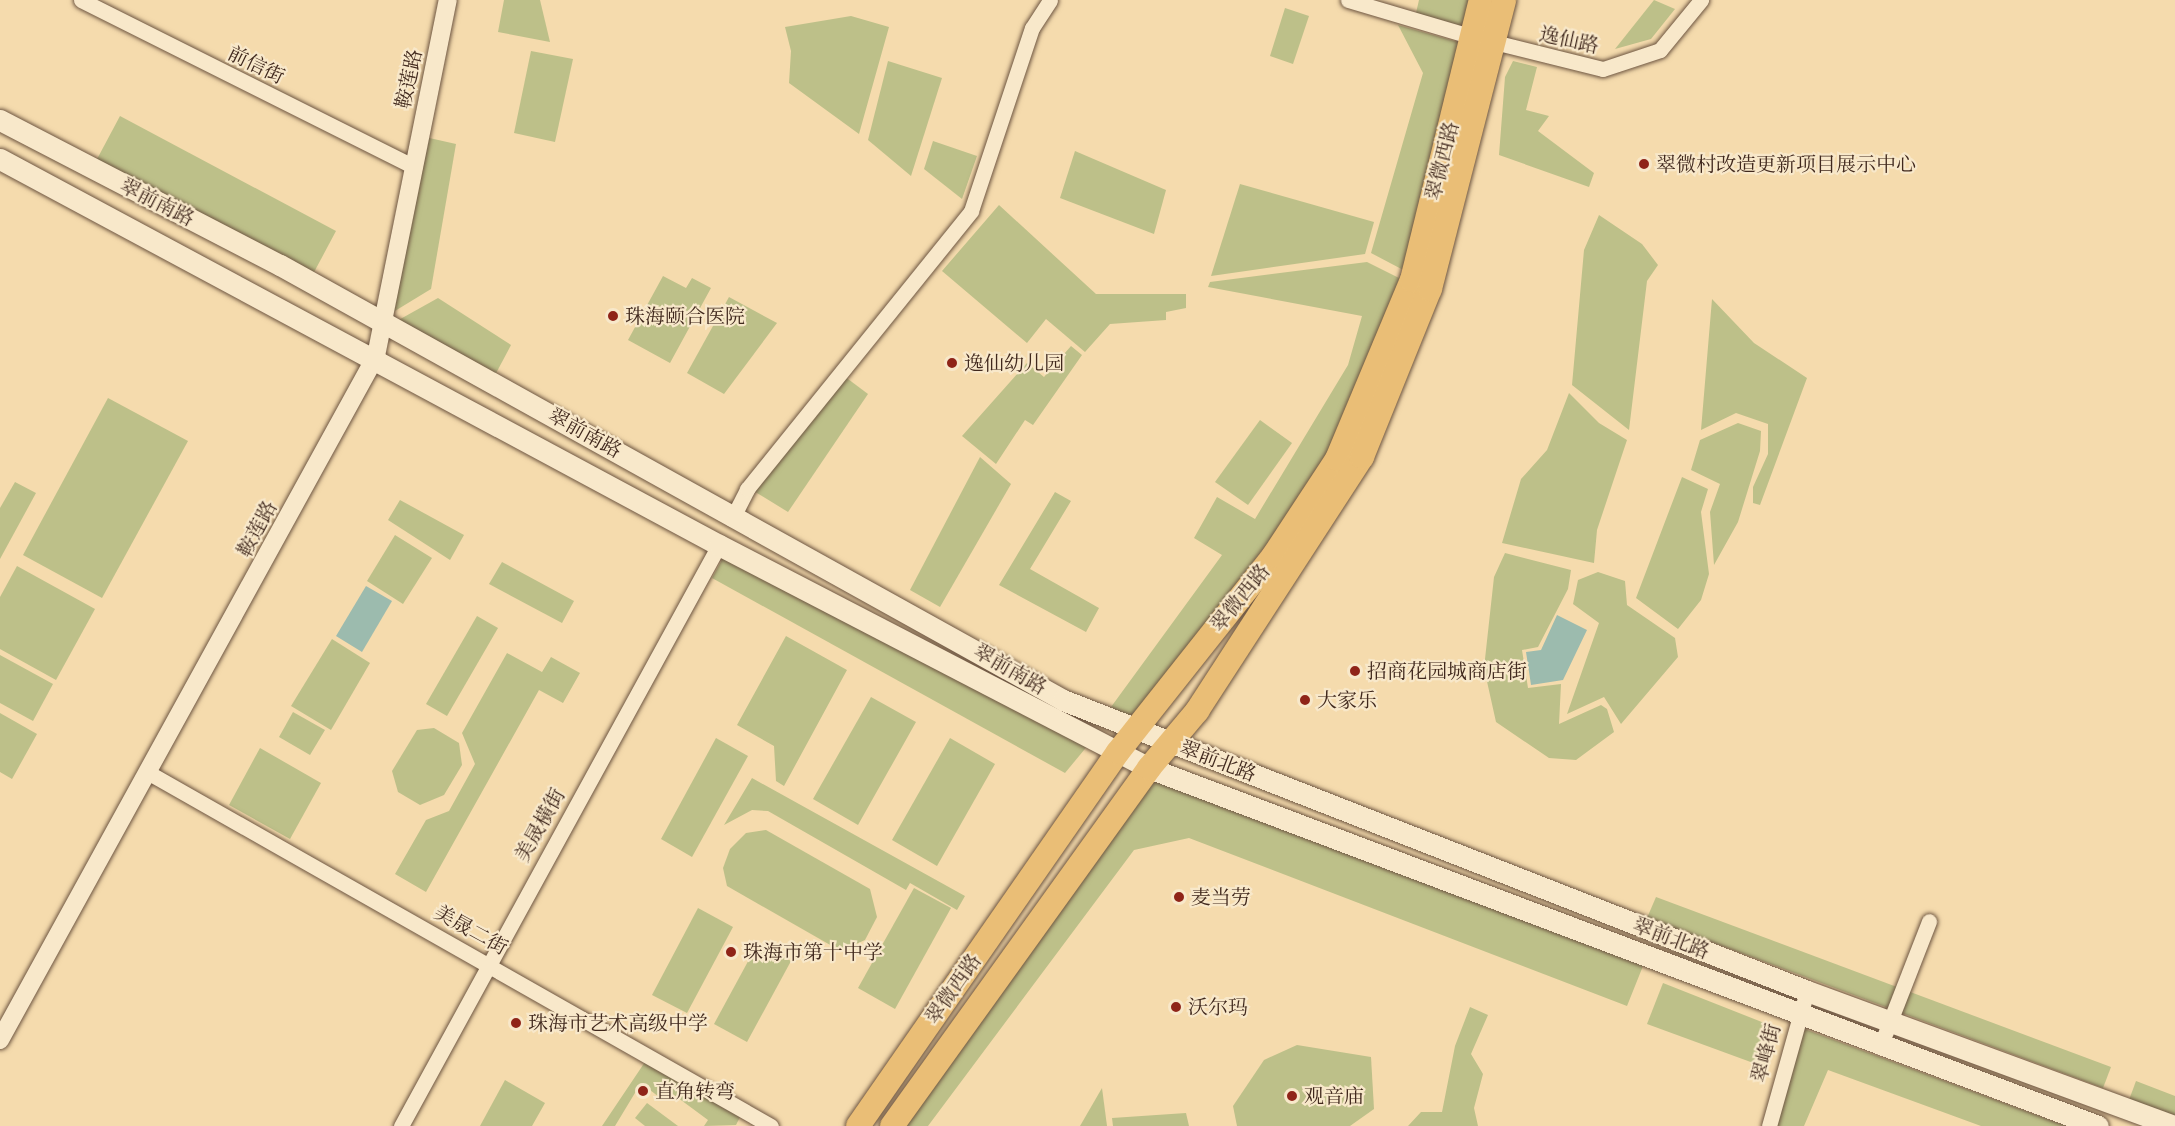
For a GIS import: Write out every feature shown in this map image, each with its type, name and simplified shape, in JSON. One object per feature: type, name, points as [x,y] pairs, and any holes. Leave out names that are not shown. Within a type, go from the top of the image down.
[{"type":"main road","name":"翠微西路","points":[[892,1126],[1149,768],[1171,742],[1234,656],[1366,447],[1430,289],[1484,39],[1481,0]]},
{"type":"main road","name":"翠微西路","points":[[858,1126],[1118,752],[1274,555],[1337,459],[1397,326],[1484,39],[1504,0]]},
{"type":"main road","name":"翠前南路","points":[[0,120],[384,324],[732,519],[1063,700],[1138,725],[1171,742]]},
{"type":"main road","name":"翠前南路","points":[[0,159],[376,357],[719,546],[1149,768]]},
{"type":"main road","points":[[1208,639],[1234,656]]},
{"type":"main road","name":"翠前北路","points":[[1171,742],[1807,991],[2174,1126]]},
{"type":"main road","name":"翠前北路","points":[[1149,768],[1797,1016],[2098,1126]]},
{"type":"street","name":"前信街","points":[[81,0],[414,167]]},
{"type":"street","name":"鞍莲路","points":[[0,1040],[150,773],[376,357],[448,0]]},
{"type":"street","points":[[732,519],[747,489],[971,210],[1032,28],[1050,0]]},
{"type":"street","name":"逸仙路","points":[[1348,0],[1484,39],[1603,69],[1660,50],[1701,0]]},
{"type":"street","name":"美晟橫街","points":[[401,1126],[719,546]]},
{"type":"street","name":"美晟二街","points":[[150,773],[489,963],[771,1126]]},
{"type":"street","points":[[1880,1047],[1929,921]]},
{"type":"street","name":"翠峰街","points":[[1769,1126],[1797,1016],[1807,991]]},
{"type":"green space","points":[[504,0],[540,0],[550,42],[498,32]]},
{"type":"green space","points":[[1419,0],[1475,0],[1469,28],[1416,13]]},
{"type":"green space","points":[[1654,0],[1675,9],[1651,39],[1615,49]]},
{"type":"green space","points":[[1285,8],[1309,16],[1293,64],[1270,56]]},
{"type":"green space","points":[[851,16],[889,27],[859,134],[789,83],[791,51],[785,27]]},
{"type":"green space","points":[[1398,25],[1465,44],[1409,273],[1371,253],[1423,73]]},
{"type":"green space","points":[[531,51],[573,59],[555,142],[514,133]]},
{"type":"green space","points":[[888,61],[942,78],[911,176],[868,140]]},
{"type":"green space","points":[[1513,61],[1537,67],[1526,110],[1549,116],[1538,131],[1594,173],[1589,187],[1499,155],[1505,77]]},
{"type":"green space","points":[[120,116],[336,231],[312,276],[96,161]]},
{"type":"green space","points":[[425,137],[456,144],[431,289],[390,314]]},
{"type":"green space","points":[[933,141],[977,156],[962,199],[924,169]]},
{"type":"green space","points":[[1075,151],[1166,190],[1154,234],[1060,198]]},
{"type":"green space","points":[[1240,184],[1374,222],[1365,254],[1211,276]]},
{"type":"green space","points":[[999,205],[1096,294],[1186,294],[1186,308],[1166,312],[1166,320],[1110,324],[1085,352],[1046,319],[1027,343],[942,271]]},
{"type":"green space","points":[[1599,215],[1642,244],[1658,265],[1647,281],[1629,430],[1572,385],[1584,250]]},
{"type":"green space","points":[[1367,262],[1407,282],[1333,455],[1136,720],[1111,707],[1222,555],[1194,538],[1217,497],[1255,519],[1348,365],[1362,316],[1208,287],[1210,282]]},
{"type":"green space","points":[[663,276],[686,288],[692,278],[711,288],[670,363],[628,340]]},
{"type":"green space","points":[[729,297],[777,323],[724,394],[687,373]]},
{"type":"green space","points":[[438,298],[511,345],[494,377],[395,322]]},
{"type":"green space","points":[[1712,299],[1754,343],[1807,378],[1760,505],[1753,503],[1753,487],[1768,454],[1768,424],[1736,413],[1701,430]]},
{"type":"green space","points":[[1071,346],[1082,355],[1033,425],[1025,420],[996,464],[962,436],[1027,363],[1044,377]]},
{"type":"green space","points":[[844,376],[868,394],[788,512],[752,490]]},
{"type":"green space","points":[[1569,393],[1599,423],[1627,440],[1597,530],[1594,563],[1502,543],[1521,479],[1547,450]]},
{"type":"green space","points":[[108,398],[188,441],[102,598],[23,555]]},
{"type":"green space","points":[[1260,420],[1292,443],[1248,505],[1215,482]]},
{"type":"green space","points":[[1738,423],[1761,431],[1760,451],[1738,522],[1714,565],[1710,512],[1720,484],[1691,470],[1700,440]]},
{"type":"green space","points":[[980,457],[1011,484],[940,607],[910,590]]},
{"type":"green space","points":[[1682,477],[1708,489],[1701,512],[1709,574],[1701,600],[1678,629],[1636,598]]},
{"type":"green space","points":[[15,482],[36,493],[0,559],[0,508]]},
{"type":"green space","points":[[1055,492],[1071,501],[1030,569],[1099,608],[1086,632],[999,585]]},
{"type":"green space","points":[[400,500],[464,535],[450,560],[388,520]]},
{"type":"green space","points":[[395,535],[432,558],[403,604],[367,581]]},
{"type":"green space","points":[[1505,553],[1571,570],[1568,589],[1538,647],[1522,650],[1528,688],[1561,684],[1559,724],[1601,705],[1607,709],[1614,732],[1576,760],[1549,758],[1496,722],[1484,668],[1494,577]]},
{"type":"green space","points":[[724,556],[1089,744],[1065,773],[712,578]]},
{"type":"green space","points":[[502,562],[574,601],[562,623],[489,584]]},
{"type":"green space","points":[[17,566],[95,609],[56,680],[0,649],[0,597]]},
{"type":"green space","points":[[1598,572],[1625,581],[1627,605],[1675,638],[1678,657],[1621,724],[1604,697],[1567,714],[1599,623],[1573,604],[1578,580]]},
{"type":"green space","points":[[477,616],[498,628],[447,716],[426,704]]},
{"type":"green space","points":[[786,636],[847,670],[784,786],[776,781],[774,746],[737,725]]},
{"type":"green space","points":[[332,639],[370,663],[331,730],[291,706]]},
{"type":"green space","points":[[507,653],[542,672],[551,657],[580,673],[563,703],[539,690],[426,892],[395,874],[426,820],[449,811],[475,764],[462,733]]},
{"type":"green space","points":[[0,655],[53,684],[33,721],[0,703]]},
{"type":"green space","points":[[871,697],[916,722],[858,825],[813,799]]},
{"type":"green space","points":[[293,712],[325,730],[310,755],[279,737]]},
{"type":"green space","points":[[0,713],[37,734],[12,779],[0,772]]},
{"type":"green space","points":[[434,728],[459,743],[462,765],[444,795],[420,805],[398,792],[392,771],[417,730]]},
{"type":"green space","points":[[716,738],[748,756],[692,857],[661,839]]},
{"type":"green space","points":[[950,738],[995,764],[937,866],[892,840]]},
{"type":"green space","points":[[260,748],[321,783],[290,839],[229,805]]},
{"type":"green space","points":[[752,778],[965,896],[957,910],[910,883],[906,890],[768,811],[752,810],[724,825]]},
{"type":"green space","points":[[1153,781],[1643,966],[1627,1006],[1189,838],[1134,850],[928,1126],[904,1126]]},
{"type":"green space","points":[[766,830],[870,889],[877,917],[865,940],[845,949],[832,946],[727,886],[723,868],[730,849],[746,833]]},
{"type":"green space","points":[[914,888],[951,908],[895,1009],[858,988]]},
{"type":"green space","points":[[1656,897],[2111,1067],[2103,1088],[1647,918]]},
{"type":"green space","points":[[698,908],[733,927],[687,1013],[652,995]]},
{"type":"green space","points":[[758,943],[791,961],[747,1042],[714,1024]]},
{"type":"green space","points":[[1663,983],[1777,1028],[1767,1068],[1647,1024]]},
{"type":"green space","points":[[1470,1007],[1488,1015],[1471,1054],[1483,1074],[1474,1108],[1478,1126],[1408,1126],[1421,1112],[1442,1112],[1455,1046]]},
{"type":"green space","points":[[1799,1027],[2066,1126],[1981,1126],[1828,1070],[1804,1126],[1774,1126]]},
{"type":"green space","points":[[1297,1045],[1371,1057],[1374,1109],[1350,1126],[1237,1126],[1233,1106],[1264,1060]]},
{"type":"green space","points":[[647,1059],[742,1113],[736,1125],[704,1126],[708,1120],[666,1089],[659,1097],[641,1083],[615,1126],[602,1126]]},
{"type":"green space","points":[[505,1080],[545,1103],[532,1126],[480,1126]]},
{"type":"green space","points":[[2136,1081],[2175,1096],[2175,1117],[2129,1100]]},
{"type":"green space","points":[[1102,1088],[1107,1126],[1080,1126]]},
{"type":"green space","points":[[647,1103],[678,1126],[645,1126],[635,1118]]},
{"type":"green space","points":[[1186,1113],[1189,1126],[1113,1126],[1112,1118]]},
{"type":"shaded area","points":[[366,586],[392,601],[362,652],[336,636]]},
{"type":"shaded area","points":[[1557,615],[1587,630],[1563,680],[1531,685],[1526,652],[1541,650]]},
{"type":"place","name":"翠微村改造更新项目展示中心","points":[[1644,164]]},
{"type":"place","name":"珠海颐合医院","points":[[613,316]]},
{"type":"place","name":"逸仙幼儿园","points":[[952,363]]},
{"type":"place","name":"招商花园城商店街","points":[[1355,671]]},
{"type":"place","name":"大家乐","points":[[1305,700]]},
{"type":"place","name":"麦当劳","points":[[1179,897]]},
{"type":"place","name":"珠海市第十中学","points":[[731,952]]},
{"type":"place","name":"沃尔玛","points":[[1176,1007]]},
{"type":"place","name":"珠海市艺术高级中学","points":[[516,1023]]},
{"type":"place","name":"直角转弯","points":[[643,1091]]},
{"type":"place","name":"观音庙","points":[[1292,1096]]}]
